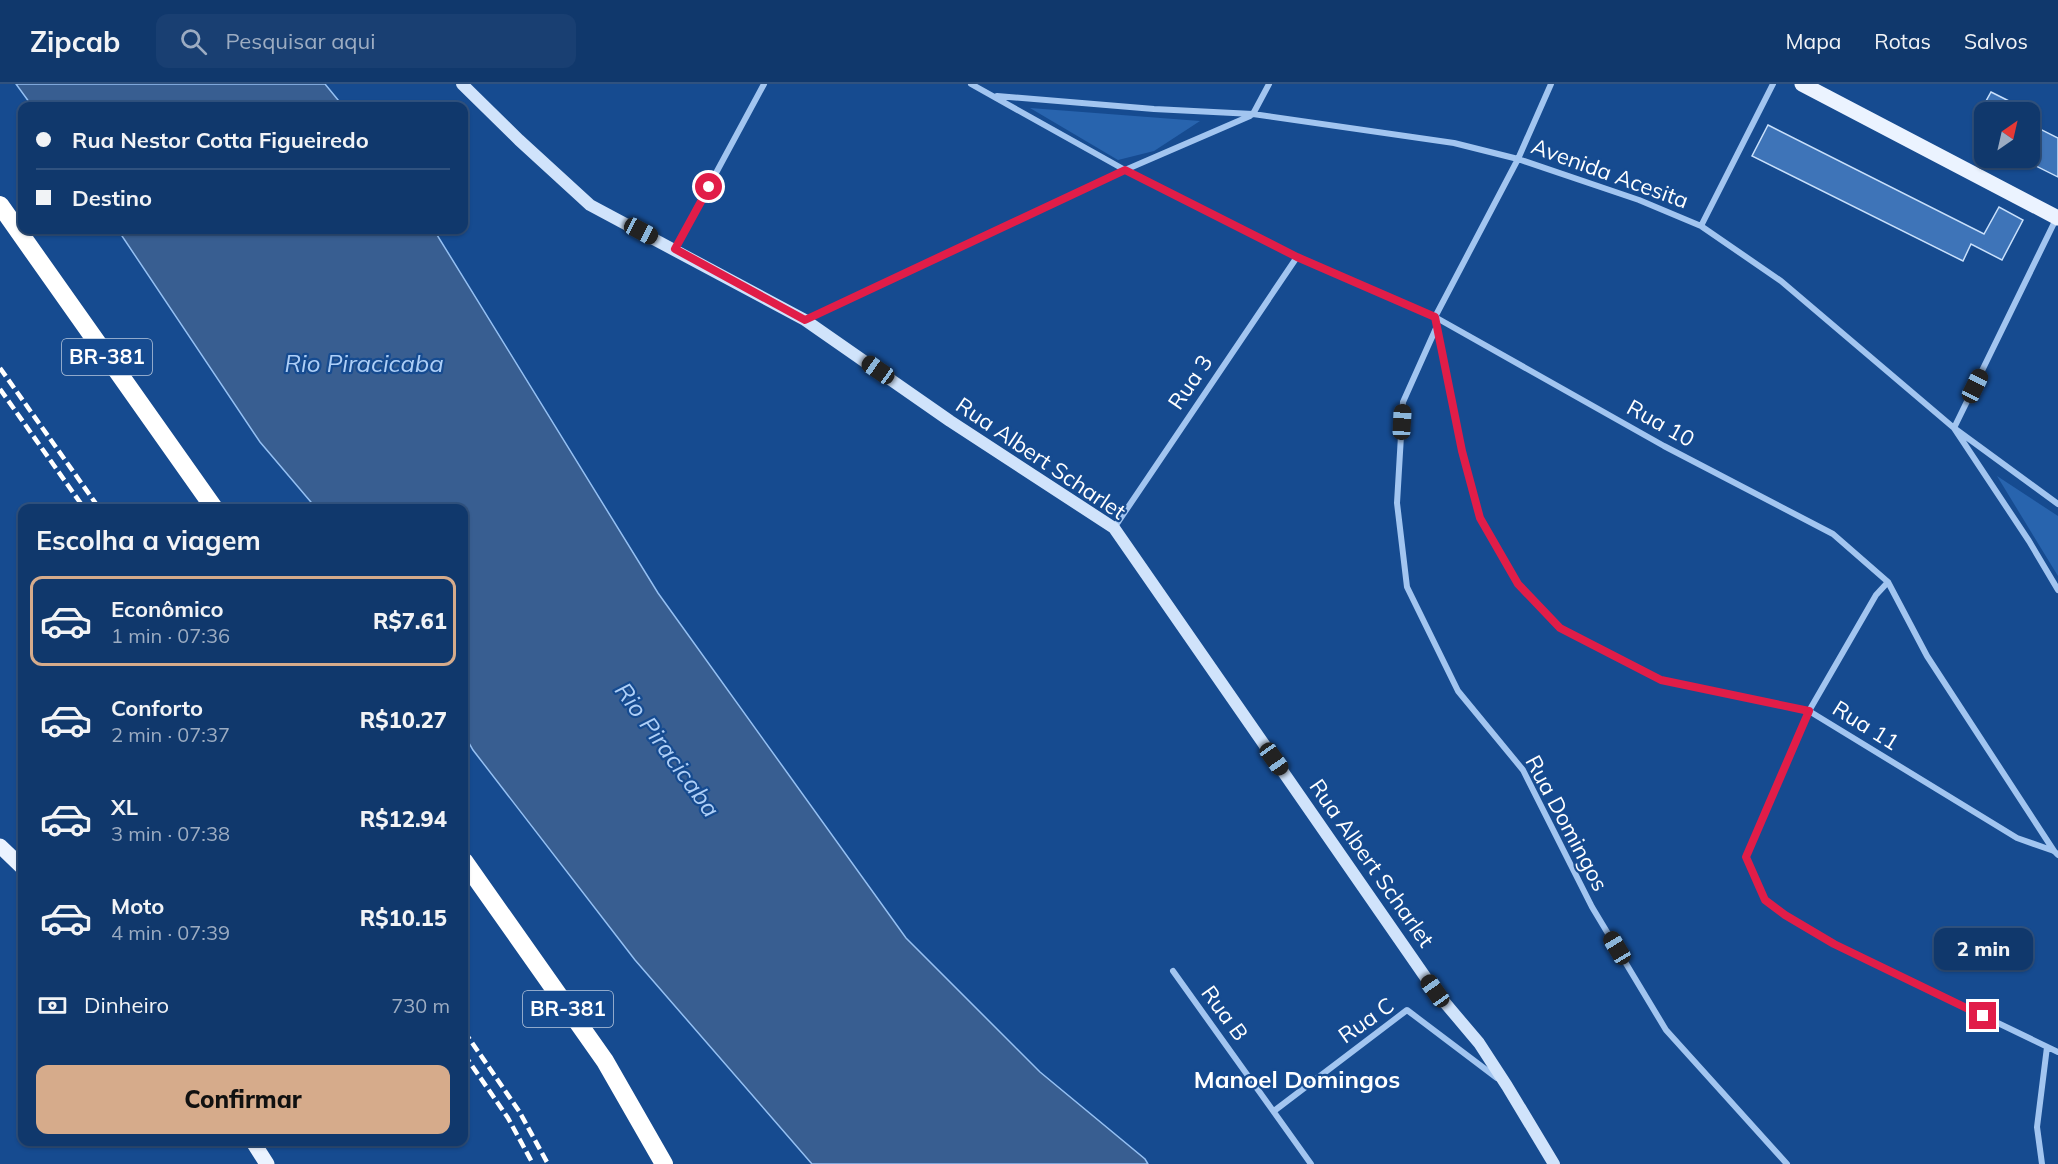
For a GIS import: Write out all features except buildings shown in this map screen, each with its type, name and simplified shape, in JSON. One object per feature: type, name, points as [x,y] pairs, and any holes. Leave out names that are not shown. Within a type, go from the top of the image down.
[{"type":"highway","name":"BR-381","points":[[0,205],[18,230]]},
{"type":"highway","name":"BR-381","points":[[20,234],[211,504]]},
{"type":"highway","name":"BR-381","points":[[468,867],[605,1061],[664,1164]]},
{"type":"main road","name":"Rua Albert Scharlet","points":[[462,84],[590,205],[805,320],[950,421],[1114,528],[1435,991],[1479,1043],[1554,1164]]},
{"type":"main road","points":[[1802,84],[2058,217]]},
{"type":"main road","points":[[0,846],[18,863]]},
{"type":"main road","points":[[256,1146],[267,1164]]},
{"type":"street","points":[[675,249],[764,84]]},
{"type":"street","name":"Rua 10","points":[[971,84],[1125,170],[1297,257],[1435,317],[1664,446],[1833,534],[1888,582],[1927,656],[2056,853]]},
{"type":"street","points":[[805,320],[1125,170],[1253,114],[1269,84]]},
{"type":"street","points":[[1435,317],[1518,159],[1551,84]]},
{"type":"street","points":[[1701,226],[1773,84]]},
{"type":"street","name":"Avenida Acesita","points":[[993,96],[1154,109],[1253,114],[1454,143],[1518,159],[1639,200],[1701,226],[1781,281],[1954,428],[2029,541],[2058,590]]},
{"type":"street","points":[[2058,217],[1954,428],[2058,504]]},
{"type":"street","name":"Rua 3","points":[[1114,528],[1297,257]]},
{"type":"street","name":"Rua 11","points":[[1435,317],[1462,451],[1480,518],[1518,584],[1560,628],[1661,680],[1809,711],[2017,838],[2056,853]]},
{"type":"street","name":"Rua Domingos","points":[[1437,326],[1403,402],[1398,503],[1407,587],[1458,691],[1523,770],[1592,907],[1666,1030],[1787,1164]]},
{"type":"street","points":[[1888,582],[1876,595],[1809,711],[1746,857],[1765,900],[1785,915],[1834,944],[2058,1052]]},
{"type":"street","name":"Rua B","points":[[1173,971],[1311,1164]]},
{"type":"street","name":"Rua C","points":[[1274,1111],[1407,1010],[1507,1086]]},
{"type":"street","points":[[2042,1164],[2037,1127],[2048,1047]]},
{"type":"shaded area","points":[[1030,108],[1200,121],[1154,151],[1118,160]]},
{"type":"shaded area","points":[[1997,476],[2058,516],[2058,576]]},
{"type":"water","points":[[16,84],[325,84],[340,102],[29,102]]},
{"type":"water","name":"Rio Piracicaba","points":[[121,234],[436,234],[658,593],[906,938],[1040,1072],[1145,1159],[1148,1164],[812,1164],[635,960],[468,741],[468,504],[313,504],[260,442]]},
{"type":"railway","points":[[0,368],[96,504]]},
{"type":"railway","points":[[0,389],[81,504]]},
{"type":"railway","points":[[468,1037],[519,1111],[548,1164]]},
{"type":"railway","points":[[468,1060],[508,1118],[533,1164]]},
{"type":"district","name":"Manoel Domingos","points":[[1297,1080]]},
{"type":"route","points":[[709,187],[675,249],[805,320],[1125,170],[1297,257],[1435,317],[1462,451],[1480,518],[1518,584],[1560,628],[1661,680],[1809,711],[1746,857],[1765,900],[1785,915],[1834,944],[1983,1016]]}]
